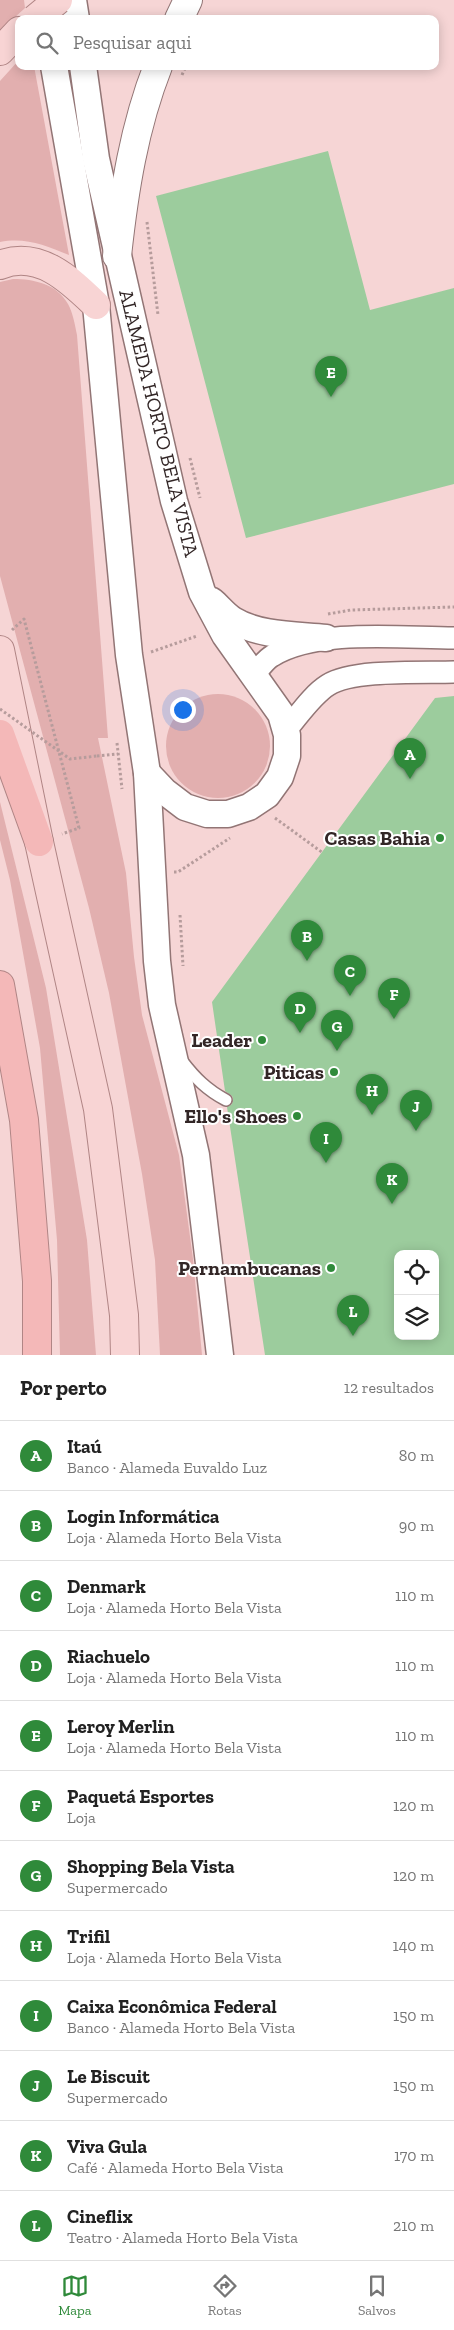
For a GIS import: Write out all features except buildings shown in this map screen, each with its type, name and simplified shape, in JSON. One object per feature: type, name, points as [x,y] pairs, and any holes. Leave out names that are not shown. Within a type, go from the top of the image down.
[{"type":"highway","points":[[0,734],[39,842]]},
{"type":"highway","points":[[0,985],[24,1120],[37,1282],[37,1355]]},
{"type":"main road","points":[[40,15],[58,0]]},
{"type":"main road","points":[[181,15],[188,0]]},
{"type":"main road","points":[[117,256],[123,200],[134,142],[147,93],[168,74]]},
{"type":"main road","points":[[0,265],[30,262],[53,269],[96,305]]},
{"type":"main road","points":[[3,642],[39,842],[98,1109],[124,1324],[125,1355]]},
{"type":"main road","points":[[124,1324],[132,1355]]},
{"type":"street","points":[[43,0],[45,15]]},
{"type":"street","points":[[73,0],[75,15]]},
{"type":"street","name":"ALAMEDA HORTO BELA VISTA","points":[[55,70],[96,305],[129,655],[147,773],[157,961],[162,1005],[170,1046],[186,1102],[196,1155],[220,1355]]},
{"type":"street","name":"ALAMEDA HORTO BELA VISTA","points":[[84,70],[96,159],[174,501],[202,592],[225,636],[281,714],[286,730],[287,756],[280,777],[261,799],[249,807],[228,814],[206,814],[186,807],[164,791],[147,773]]},
{"type":"street","points":[[202,592],[232,619],[246,626],[282,634],[324,626],[454,638]]},
{"type":"street","points":[[254,675],[270,657],[324,626]]},
{"type":"street","points":[[286,730],[327,685],[339,679],[355,675],[454,672]]},
{"type":"lane","points":[[170,1046],[194,1077],[209,1091],[226,1100]]},
{"type":"path","points":[[146,216],[150,264],[158,317]]},
{"type":"path","points":[[189,452],[200,501]]},
{"type":"path","points":[[324,626],[351,610],[454,607]]},
{"type":"path","points":[[3,642],[24,619],[80,828]]},
{"type":"path","points":[[129,655],[149,652],[197,636]]},
{"type":"path","points":[[0,708],[70,759],[118,754]]},
{"type":"path","points":[[270,815],[323,853]]},
{"type":"path","points":[[178,881],[178,872],[231,838]]},
{"type":"path","points":[[180,910],[183,967]]},
{"type":"shaded area","points":[[0,0],[24,0],[25,8],[15,15],[15,17],[0,31]]},
{"type":"shaded area","points":[[15,64],[15,70],[35,70],[69,255],[26,241],[0,242],[0,81]]},
{"type":"shaded area","points":[[13,279],[29,280],[44,284],[58,292],[70,308],[77,335],[108,738],[98,738],[126,873],[142,1015],[179,1155],[193,1259],[202,1355],[160,1355],[155,1260],[142,1174],[109,993],[89,908],[0,576],[0,282]]},
{"type":"shaded area","points":[[218,694],[238,698],[247,702],[255,709],[262,717],[266,726],[270,746],[266,766],[262,775],[255,783],[247,790],[238,794],[218,798],[198,794],[189,790],[181,783],[174,775],[170,766],[166,746],[170,726],[174,717],[181,709],[189,702],[198,698]]},
{"type":"shaded area","points":[[0,802],[46,988],[87,1240],[96,1355],[60,1355],[57,1240],[40,1048],[10,880],[0,840]]},
{"type":"place","name":"Leroy Merlin","points":[[331,397]]},
{"type":"place","name":"Itaú","points":[[410,779]]},
{"type":"place","name":"Casas Bahia","points":[[440,838]]},
{"type":"place","name":"Login Informática","points":[[307,961]]},
{"type":"place","name":"Denmark","points":[[350,996]]},
{"type":"place","name":"Paquetá Esportes","points":[[394,1019]]},
{"type":"place","name":"Riachuelo","points":[[300,1033]]},
{"type":"place","name":"Leader","points":[[262,1040]]},
{"type":"place","name":"Shopping Bela Vista","points":[[337,1051]]},
{"type":"place","name":"Piticas","points":[[334,1072]]},
{"type":"place","name":"Trifil","points":[[372,1115]]},
{"type":"place","name":"Ello's Shoes","points":[[297,1116]]},
{"type":"place","name":"Le Biscuit","points":[[416,1131]]},
{"type":"place","name":"Caixa Econômica Federal","points":[[326,1163]]},
{"type":"place","name":"Viva Gula","points":[[392,1204]]},
{"type":"place","name":"Pernambucanas","points":[[331,1268]]},
{"type":"place","name":"Cineflix","points":[[353,1336]]}]
